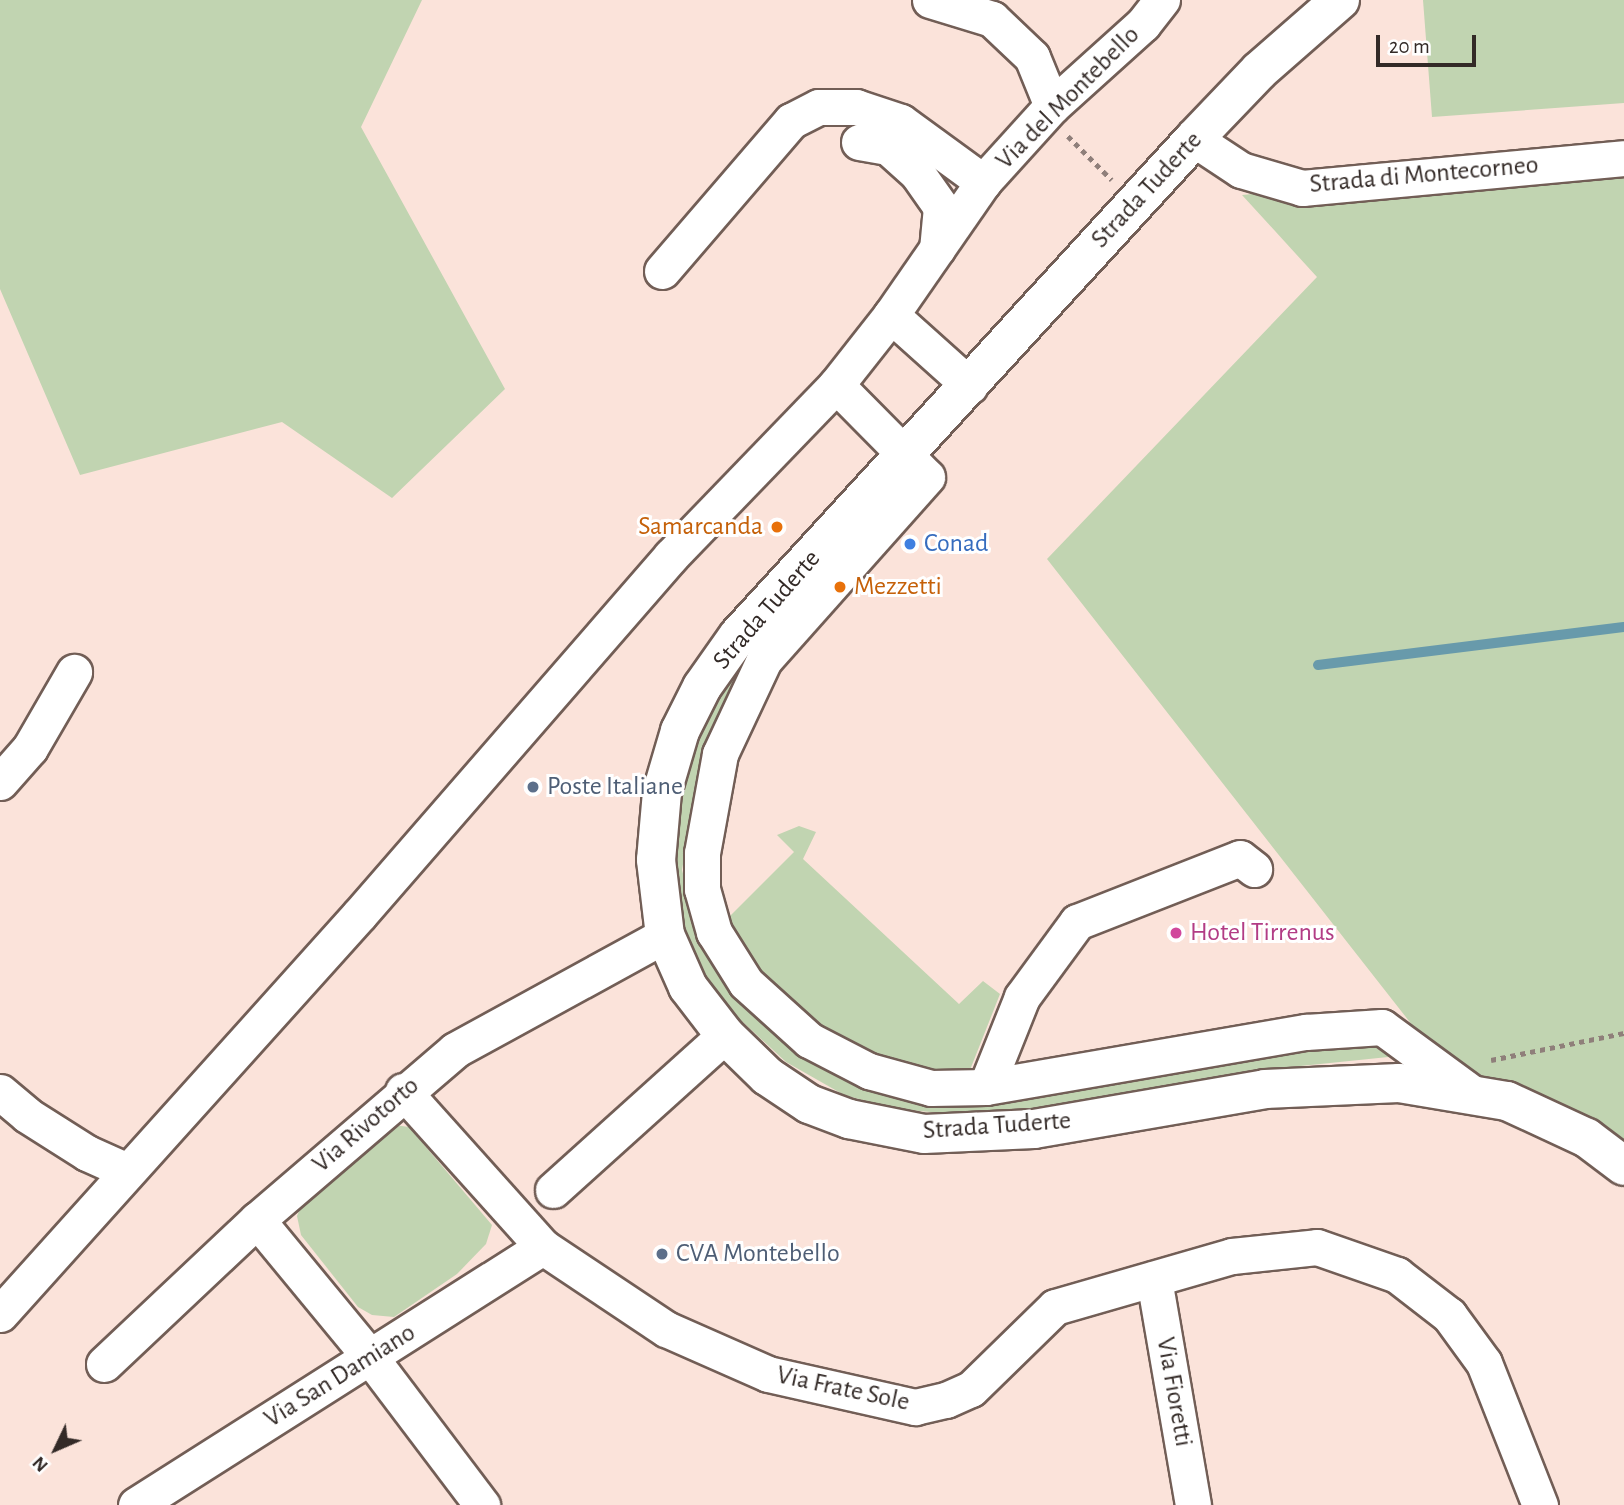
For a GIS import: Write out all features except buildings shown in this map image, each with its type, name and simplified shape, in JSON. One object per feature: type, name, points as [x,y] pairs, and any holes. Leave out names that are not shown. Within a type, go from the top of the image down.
[{"type":"main road","name":"Strada Tuderte","points":[[1340,0],[1259,71],[1194,139],[907,455],[862,527],[751,648],[702,687],[680,731],[662,792],[656,860],[664,935],[688,987],[725,1035],[767,1076],[808,1104],[849,1119],[924,1134],[1034,1129],[1265,1089],[1457,1082],[1507,1101],[1587,1138],[1624,1166]]},
{"type":"street","points":[[930,0],[992,19],[1031,57],[1057,118]]},
{"type":"street","name":"Via del Montebello","points":[[0,1314],[359,915],[671,556],[835,384],[891,315],[983,183],[1057,118],[1143,24],[1161,0]]},
{"type":"street","points":[[662,271],[791,121],[819,107],[856,107],[901,122],[983,183]]},
{"type":"street","name":"Strada di Montecorneo","points":[[1194,139],[1241,170],[1302,188],[1624,158]]},
{"type":"street","points":[[859,142],[888,147],[933,196],[941,207],[937,249]]},
{"type":"street","points":[[891,315],[970,386]]},
{"type":"street","points":[[835,384],[907,455]]},
{"type":"street","points":[[751,648],[720,754],[710,803],[702,888],[714,932],[746,983],[809,1040],[869,1071],[931,1088],[986,1087],[1306,1032],[1382,1027],[1457,1082]]},
{"type":"street","points":[[0,782],[30,748],[74,672]]},
{"type":"street","points":[[986,1087],[1022,997],[1077,922],[1240,858],[1254,869]]},
{"type":"street","name":"Via Rivotorto","points":[[104,1364],[257,1220],[403,1091],[455,1050],[664,935]]},
{"type":"street","points":[[553,1190],[725,1035]]},
{"type":"street","name":"Via Frate Sole","points":[[403,1091],[543,1247],[666,1329],[713,1353],[768,1374],[915,1407],[946,1401],[971,1388],[1055,1307],[1232,1256],[1317,1247],[1397,1275],[1449,1315],[1485,1363],[1539,1505]]},
{"type":"street","points":[[0,1092],[27,1115],[87,1153],[127,1171]]},
{"type":"street","points":[[257,1220],[370,1357],[482,1505]]},
{"type":"street","name":"Via San Damiano","points":[[136,1505],[543,1247]]},
{"type":"street","name":"Via Fioretti","points":[[1154,1279],[1193,1505]]},
{"type":"path","points":[[1057,118],[1104,173]]},
{"type":"path","points":[[1457,1082],[1624,1033]]},
{"type":"green space","points":[[0,0],[422,0],[361,127],[505,389],[392,498],[282,422],[80,475],[0,289]]},
{"type":"green space","points":[[1423,0],[1624,0],[1624,103],[1432,117]]},
{"type":"green space","points":[[1624,157],[1624,1143],[1579,1111],[1445,1067],[1047,559],[1317,277],[1242,195]]},
{"type":"green space","points":[[737,665],[744,677],[702,753],[682,870],[693,912],[886,1091],[1381,1036],[1398,1056],[1291,1067],[990,1117],[895,1109],[844,1095],[786,1062],[719,1000],[687,945],[670,890],[675,808],[694,734]]},
{"type":"green space","points":[[799,826],[816,832],[803,859],[959,1004],[983,981],[1000,994],[968,1075],[913,1069],[858,1054],[770,997],[723,923],[794,852],[777,835]]},
{"type":"green space","points":[[387,1124],[409,1127],[492,1225],[486,1244],[457,1274],[394,1317],[372,1315],[358,1307],[301,1235],[297,1216],[306,1194]]},
{"type":"waterway","points":[[1318,665],[1624,627]]},
{"type":"place","name":"Samarcanda","points":[[777,527]]},
{"type":"place","name":"Conad","points":[[910,544]]},
{"type":"place","name":"Mezzetti","points":[[840,587]]},
{"type":"place","name":"Poste Italiane","points":[[533,787]]},
{"type":"place","name":"Hotel Tirrenus","points":[[1176,933]]},
{"type":"place","name":"CVA Montebello","points":[[662,1254]]}]
